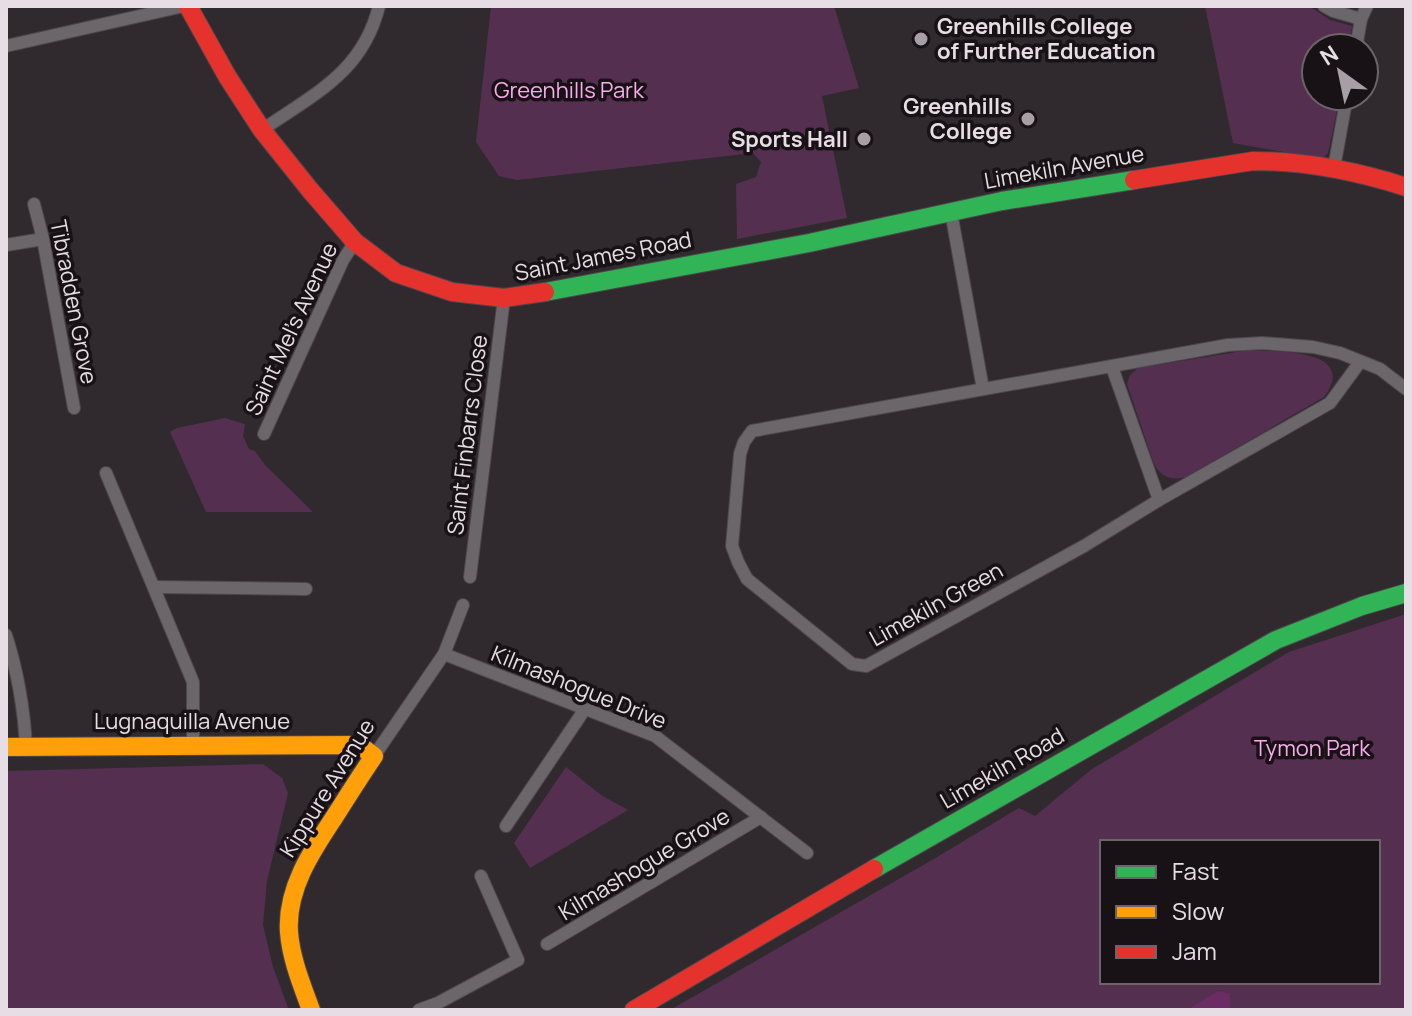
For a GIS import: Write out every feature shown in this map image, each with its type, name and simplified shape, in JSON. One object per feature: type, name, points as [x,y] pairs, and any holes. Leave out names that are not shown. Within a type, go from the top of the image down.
[{"type":"street","points":[[6,46],[186,6]]},
{"type":"street","name":"Saint James Road","points":[[186,6],[262,130],[355,242],[396,273],[452,292],[504,298],[732,256]]},
{"type":"street","points":[[262,130],[342,74],[374,27],[379,6]]},
{"type":"street","points":[[1324,6],[1361,19]]},
{"type":"street","points":[[1359,32],[1367,6]]},
{"type":"street","points":[[1334,168],[1344,112]]},
{"type":"street","name":"Limekiln Avenue","points":[[732,256],[820,241],[1002,201],[1232,164],[1268,161],[1334,168],[1406,187]]},
{"type":"street","name":"Tibradden Grove","points":[[34,204],[74,408]]},
{"type":"street","points":[[951,212],[983,389]]},
{"type":"street","points":[[6,245],[43,239]]},
{"type":"street","name":"Saint Mel's Avenue","points":[[264,434],[343,260],[355,242]]},
{"type":"street","name":"Saint Finbarrs Close","points":[[470,577],[504,298]]},
{"type":"street","name":"Limekiln Green","points":[[1360,362],[1330,403],[1084,546],[866,666],[852,664],[747,579],[732,546],[740,454],[752,431],[1228,345],[1262,343],[1313,347],[1340,353],[1380,369],[1406,389]]},
{"type":"street","points":[[1112,367],[1159,500]]},
{"type":"street","points":[[106,473],[193,682],[193,746]]},
{"type":"street","points":[[155,587],[306,589]]},
{"type":"street","name":"Limekiln Road","points":[[634,1010],[1263,647],[1303,628],[1406,593]]},
{"type":"street","name":"Kippure Avenue","points":[[311,1010],[290,942],[289,922],[294,892],[307,860],[444,654],[463,605]]},
{"type":"street","points":[[6,635],[18,673],[26,747]]},
{"type":"street","name":"Kilmashogue Drive","points":[[444,654],[655,736],[807,853]]},
{"type":"street","points":[[506,826],[585,709]]},
{"type":"street","name":"Lugnaquilla Avenue","points":[[6,747],[359,745],[374,756]]},
{"type":"street","name":"Kilmashogue Grove","points":[[547,944],[761,817]]},
{"type":"street","points":[[419,1010],[518,960],[481,876]]},
{"type":"green space","name":"Greenhills Park","points":[[491,6],[834,6],[859,88],[822,96],[847,218],[737,239],[736,184],[756,177],[761,162],[753,153],[517,180],[499,176],[476,142]]},
{"type":"green space","points":[[1205,6],[1309,6],[1330,20],[1352,26],[1351,32],[1300,32],[1300,112],[1337,112],[1328,153],[1324,157],[1233,143]]},
{"type":"green space","points":[[1249,350],[1310,356],[1323,361],[1331,369],[1332,381],[1324,397],[1186,477],[1164,475],[1154,464],[1127,384],[1130,375],[1138,368]]},
{"type":"green space","points":[[225,418],[245,424],[243,436],[249,449],[255,451],[313,512],[206,512],[170,432]]},
{"type":"green space","name":"Tymon Park","points":[[1406,614],[1406,1010],[670,1010],[1019,808],[1035,816],[1092,769],[1289,652]]},
{"type":"green space","points":[[263,764],[282,778],[288,793],[267,881],[263,925],[273,967],[289,1010],[6,1010],[6,771]]},
{"type":"green space","points":[[566,767],[601,795],[628,810],[530,868],[514,843]]},
{"type":"shaded area","points":[[1218,991],[1230,994],[1230,1010],[1187,1010]]},
{"type":"traffic: fast","points":[[545,292],[809,243],[1002,201],[1134,180]]},
{"type":"traffic: fast","points":[[874,869],[1276,640],[1362,606],[1406,593]]},
{"type":"traffic: slow","points":[[6,747],[359,745],[374,756],[310,855],[292,900],[290,942],[311,1010]]},
{"type":"traffic: jam","points":[[188,6],[262,130],[355,242],[396,273],[452,292],[504,298],[545,292]]},
{"type":"traffic: jam","points":[[1134,180],[1253,161],[1273,161],[1331,168],[1406,187]]},
{"type":"traffic: jam","points":[[634,1010],[874,869]]},
{"type":"place","name":"Greenhills College of Further Education","points":[[921,39]]},
{"type":"place","name":"Greenhills College","points":[[1028,119]]},
{"type":"place","name":"Sports Hall","points":[[864,139]]}]
